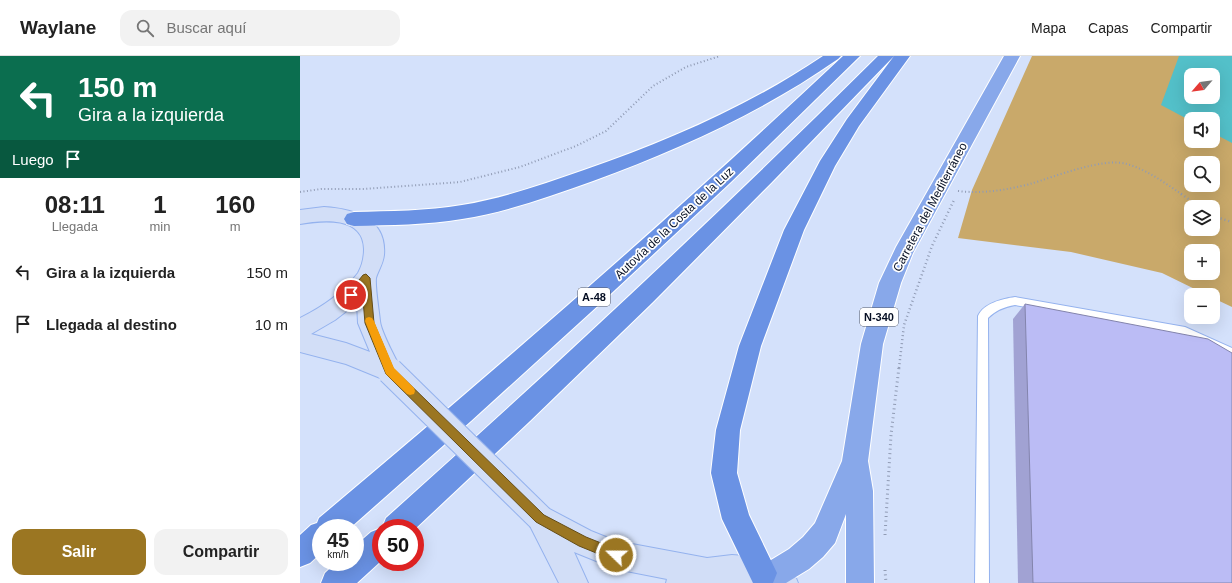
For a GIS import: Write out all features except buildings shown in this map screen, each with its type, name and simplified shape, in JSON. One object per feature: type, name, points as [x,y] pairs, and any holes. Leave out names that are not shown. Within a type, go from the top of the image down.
[{"type":"highway","points":[[354,219],[400,218],[463,212],[497,205],[577,180],[675,143],[721,121],[798,80],[833,56]]},
{"type":"highway","name":"Autovía de la Costa de la Luz","points":[[340,519],[437,436],[603,289],[852,56]]},
{"type":"highway","name":"A-48","points":[[406,519],[461,470],[748,196],[886,56]]},
{"type":"highway","points":[[773,577],[736,519],[724,474],[728,430],[750,346],[794,230],[826,166],[853,123],[902,56]]},
{"type":"highway","name":"Carretera del Mediterráneo","points":[[773,577],[799,559],[813,547],[825,533],[855,460],[872,344],[890,283],[903,253],[949,189],[1012,56]]},
{"type":"highway","name":"Carretera del Mediterráneo","points":[[855,460],[860,491],[860,583]]},
{"type":"highway","points":[[300,553],[312,543]]},
{"type":"highway","points":[[335,583],[372,550]]},
{"type":"main road","points":[[300,217],[332,214],[354,219],[365,226],[372,236],[375,249],[373,263],[366,278],[349,297],[332,312],[300,329]]},
{"type":"main road","points":[[366,278],[369,323],[390,371]]},
{"type":"main road","points":[[300,342],[320,346],[376,364],[390,371],[540,518],[583,542],[616,555],[707,572]]},
{"type":"main road","points":[[540,518],[549,538],[566,564],[574,583]]},
{"type":"main road","points":[[680,583],[707,572],[726,569],[738,569],[773,577]]},
{"type":"lane","points":[[982,583],[983,316],[991,308],[1002,303],[1015,301],[1185,331],[1232,353]]},
{"type":"path","points":[[300,192],[321,189],[364,189],[460,182],[520,167],[576,146],[606,130],[652,86],[686,67],[720,56]]},
{"type":"path","points":[[884,537],[891,435],[904,325],[932,246],[949,189],[971,194],[1004,189],[1036,182],[1080,168],[1112,163],[1126,164],[1144,171],[1189,200]]},
{"type":"path","points":[[1220,218],[1232,222]]},
{"type":"path","points":[[885,568],[886,583]]},
{"type":"shaded area","points":[[1032,56],[1232,56],[1232,307],[1220,301],[1220,288],[1193,288],[1162,273],[1071,252],[958,238],[972,190]]},
{"type":"shaded area","points":[[1179,56],[1232,56],[1232,143],[1220,137],[1220,112],[1184,112],[1184,117],[1161,105]]},
{"type":"slow traffic","points":[[369,321],[390,371],[410,391]]},
{"type":"route","points":[[351,295],[366,278],[369,323],[390,371],[540,518],[583,542],[616,555]]}]
